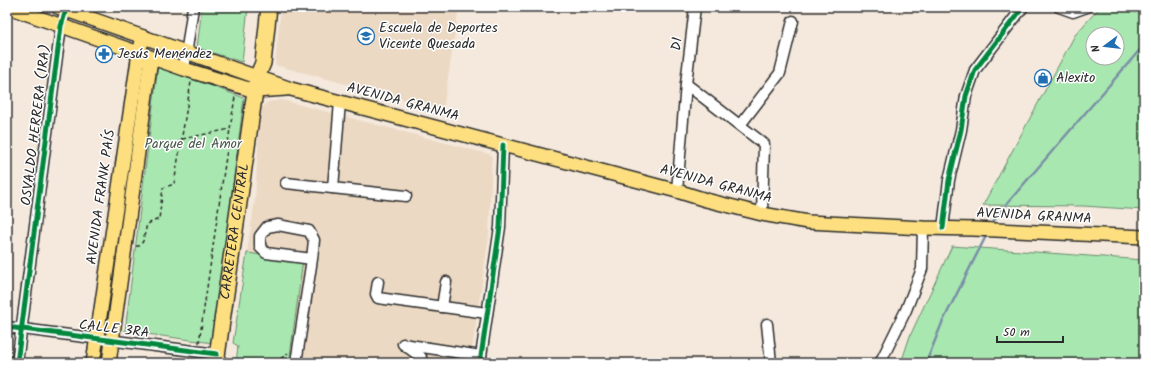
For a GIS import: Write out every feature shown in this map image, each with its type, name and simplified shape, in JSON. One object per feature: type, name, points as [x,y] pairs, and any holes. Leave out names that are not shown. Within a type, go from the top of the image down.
[{"type":"highway","name":"CARRETERA CENTRAL","points":[[256,84],[253,59],[259,7]]},
{"type":"highway","name":"CARRETERA CENTRAL","points":[[217,359],[256,84],[263,63],[269,7]]},
{"type":"main road","name":"AVENIDA GRANMA","points":[[8,7],[151,58],[237,86],[256,84],[291,89],[503,144],[762,214],[808,222],[1144,237]]},
{"type":"main road","name":"AVENIDA GRANMA","points":[[62,8],[186,52],[256,84]]},
{"type":"main road","name":"AVENIDA FRANK PAÍS","points":[[93,363],[142,37]]},
{"type":"main road","points":[[109,363],[151,58]]},
{"type":"street","points":[[188,70],[186,52],[193,7]]},
{"type":"street","name":"D1","points":[[677,191],[686,84],[695,7]]},
{"type":"street","points":[[943,228],[949,180],[958,145],[966,96],[975,70],[1023,7]]},
{"type":"street","points":[[1059,7],[1073,12],[1087,7]]},
{"type":"street","name":"OSVALDO HERRERA (1RA)","points":[[18,363],[61,26],[62,8]]},
{"type":"street","points":[[740,126],[780,73],[793,21]]},
{"type":"street","points":[[151,58],[156,41]]},
{"type":"street","points":[[686,84],[764,144],[762,214]]},
{"type":"street","points":[[333,188],[340,102]]},
{"type":"street","points":[[420,360],[402,344],[480,360],[500,227],[503,144]]},
{"type":"street","points":[[286,183],[406,196]]},
{"type":"street","points":[[296,363],[312,258],[314,240],[309,231],[278,225],[267,227],[260,236],[260,246],[266,253],[312,258]]},
{"type":"street","points":[[880,363],[906,310],[922,269],[923,228]]},
{"type":"street","points":[[378,282],[376,294],[378,298],[487,313]]},
{"type":"street","points":[[442,307],[446,282]]},
{"type":"street","points":[[767,324],[771,363]]},
{"type":"street","name":"CALLE 3RA","points":[[7,327],[197,352],[217,359]]},
{"type":"path","points":[[125,245],[140,246],[143,241],[147,224],[159,219],[163,188],[174,184],[182,140],[188,70]]},
{"type":"path","points":[[197,352],[237,86]]},
{"type":"path","points":[[182,140],[230,129]]},
{"type":"path","points":[[275,363],[299,344]]},
{"type":"shaded area","name":"Escuela de Deportes Vicente Quesada","points":[[281,7],[459,7],[443,110],[275,65]]},
{"type":"shaded area","points":[[282,100],[492,155],[489,236],[470,363],[236,363],[238,346],[233,343],[255,200],[260,109],[268,102]]},
{"type":"green space","points":[[202,7],[248,7],[242,62],[197,48]]},
{"type":"green space","points":[[1100,7],[1144,7],[1144,210],[1083,206],[983,205],[1075,35]]},
{"type":"green space","name":"Parque del Amor","points":[[158,66],[244,98],[213,343],[125,331]]},
{"type":"green space","points":[[137,101],[139,101],[107,327],[105,326]]},
{"type":"green space","points":[[952,246],[1144,260],[1144,363],[901,363],[910,336]]},
{"type":"green space","points":[[247,253],[303,260],[289,363],[236,363],[238,346],[233,343]]},
{"type":"waterway","points":[[991,226],[998,214],[1144,45]]},
{"type":"waterway","points":[[926,363],[942,323],[987,234]]},
{"type":"cycle path","points":[[943,228],[949,180],[961,130],[966,96],[975,70],[1023,7]]},
{"type":"cycle path","points":[[17,363],[61,26],[66,10]]},
{"type":"cycle path","points":[[480,363],[500,227],[503,145]]},
{"type":"cycle path","points":[[7,327],[217,354]]},
{"type":"place","name":"Escuela de Deportes Vicente Quesada","points":[[366,36]]},
{"type":"place","name":"Jesús Menéndez","points":[[104,54]]},
{"type":"place","name":"Alexito","points":[[1043,78]]}]
